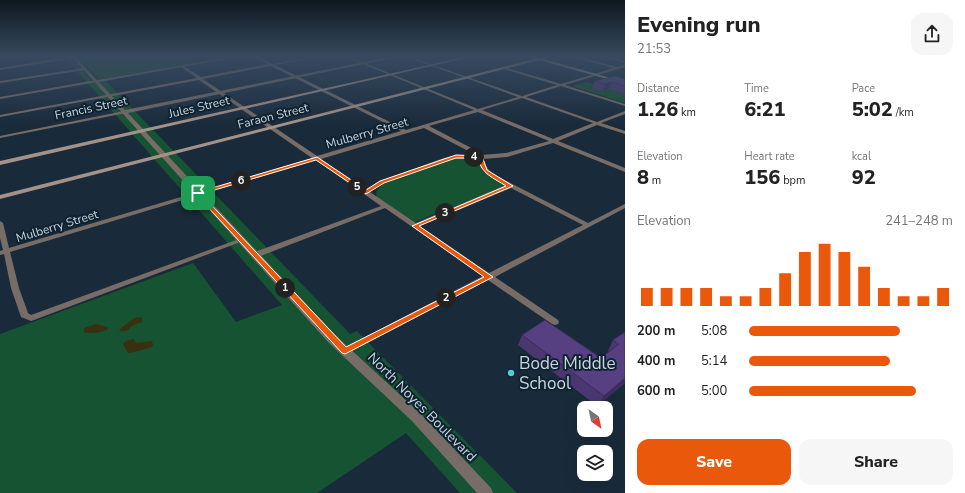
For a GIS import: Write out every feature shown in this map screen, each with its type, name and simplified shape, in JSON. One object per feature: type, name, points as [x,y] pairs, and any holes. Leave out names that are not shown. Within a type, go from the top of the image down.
[{"type":"main road","name":"Jules Street","points":[[0,163],[368,79]]},
{"type":"main road","name":"Faraon Street","points":[[0,197],[463,79]]},
{"type":"main road","points":[[611,79],[625,83]]},
{"type":"street","points":[[0,82],[19,79]]},
{"type":"street","points":[[0,98],[107,79]]},
{"type":"street","points":[[0,116],[195,79]]},
{"type":"street","points":[[201,79],[555,322]]},
{"type":"street","name":"Francis Street","points":[[0,137],[281,79]]},
{"type":"street","points":[[301,79],[406,132]]},
{"type":"street","points":[[402,79],[625,170]]},
{"type":"street","points":[[470,79],[625,133]]},
{"type":"street","points":[[540,79],[625,105]]},
{"type":"street","name":"Mulberry Street","points":[[3,252],[584,79]]},
{"type":"street","name":"North Noyes Boulevard","points":[[96,81],[241,240],[345,351],[416,417],[486,493]]},
{"type":"street","points":[[366,192],[382,182],[434,163],[456,157],[499,157],[554,141],[625,112]]},
{"type":"street","points":[[425,126],[470,148],[480,157],[482,165],[486,171],[510,186],[587,225]]},
{"type":"street","points":[[415,226],[510,186]]},
{"type":"street","points":[[255,255],[386,206]]},
{"type":"street","points":[[345,351],[625,206]]},
{"type":"street","points":[[0,223],[3,252],[24,316],[31,318],[241,240]]},
{"type":"green space","points":[[84,79],[90,79],[93,82],[105,80],[350,334],[357,331],[517,493],[460,493],[406,433],[317,493],[0,493],[0,334],[193,263],[236,322],[282,305]]},
{"type":"green space","points":[[587,82],[599,86],[603,91],[608,89],[625,94],[625,103],[572,86]]},
{"type":"green space","points":[[472,158],[479,161],[484,172],[504,184],[503,187],[415,222],[377,197],[376,193],[383,184],[454,159]]},
{"type":"sand","points":[[136,317],[142,318],[142,322],[132,326],[127,331],[119,331],[121,328]]},
{"type":"sand","points":[[96,324],[108,327],[108,329],[96,333],[84,332],[84,328]]},
{"type":"sand","points":[[134,339],[136,343],[152,341],[153,346],[128,353],[123,344],[126,341]]},
{"type":"building","points":[[603,79],[625,79],[625,86],[611,82],[605,84],[595,81]]},
{"type":"building","name":"Bode Middle School","points":[[545,320],[601,358],[619,344],[613,340],[625,332],[625,378],[604,396],[522,335]]},
{"type":"place","name":"Bode Middle School","points":[[511,373]]},
{"type":"route","points":[[469,156],[480,157],[484,169],[490,175],[510,186],[415,226],[489,277],[345,351],[332,339],[198,193],[317,158],[366,192],[382,182],[446,159],[469,156]]}]
